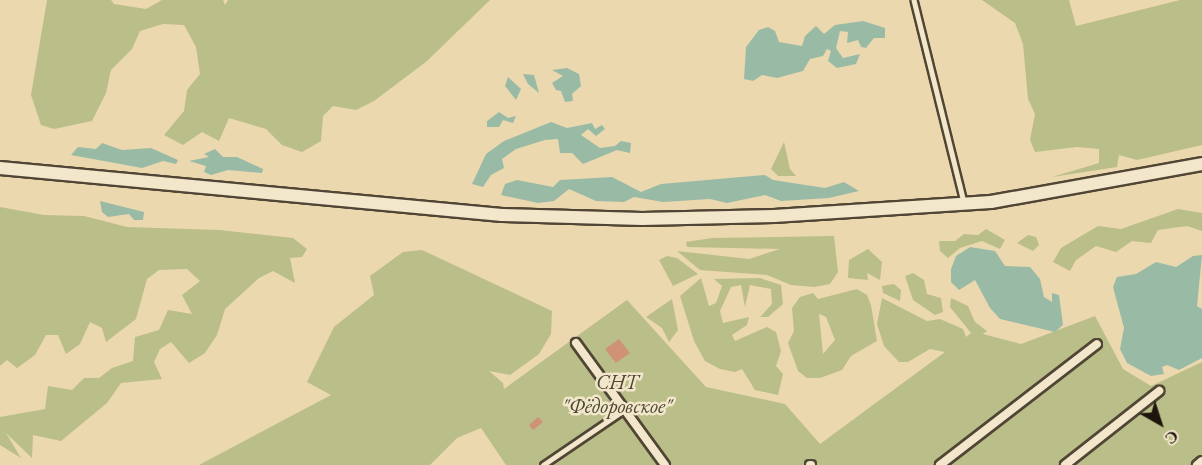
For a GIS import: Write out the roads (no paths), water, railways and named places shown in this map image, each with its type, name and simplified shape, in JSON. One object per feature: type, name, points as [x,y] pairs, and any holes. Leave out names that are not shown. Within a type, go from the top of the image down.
[{"type":"main road","points":[[0,168],[502,215],[642,219],[750,217],[965,205],[1086,187],[1202,164]]},
{"type":"street","points":[[576,343],[665,465]]},
{"type":"street","points":[[940,465],[1097,344]]},
{"type":"street","points":[[1065,465],[1159,391]]},
{"type":"street","points":[[1197,465],[1202,461]]},
{"type":"lane","points":[[914,0],[965,205]]},
{"type":"lane","points":[[543,465],[624,410]]},
{"type":"park label","name":"СНТ \"Фёдоровское\"","points":[[617,394]]}]
